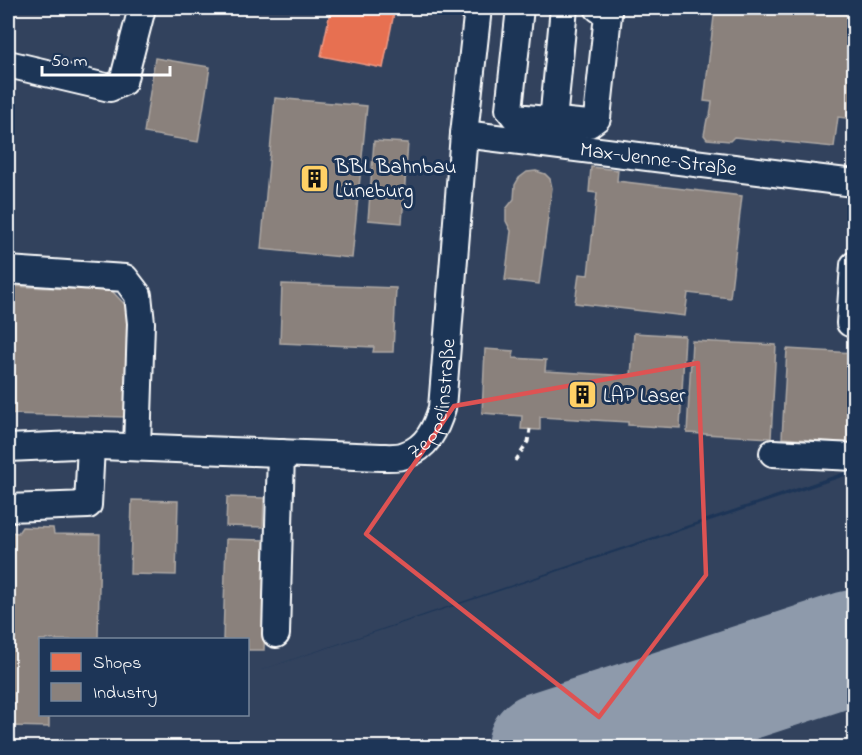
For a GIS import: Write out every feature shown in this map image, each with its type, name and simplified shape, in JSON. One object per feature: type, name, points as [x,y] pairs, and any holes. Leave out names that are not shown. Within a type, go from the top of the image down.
[{"type":"street","points":[[8,64],[110,88],[123,82],[142,8]]},
{"type":"street","name":"Zeppelinstraße","points":[[8,448],[137,447],[381,457],[404,456],[423,444],[435,429],[442,408],[464,134],[478,8]]},
{"type":"street","points":[[520,8],[510,109],[515,117],[589,124],[597,118],[608,15],[598,8]]},
{"type":"street","points":[[553,121],[564,8]]},
{"type":"street","name":"Max-Jenne-Straße","points":[[464,134],[855,183]]},
{"type":"street","points":[[850,323],[854,268]]},
{"type":"street","points":[[8,270],[125,278],[138,295],[141,323],[137,447]]},
{"type":"street","points":[[8,508],[88,505],[91,446]]},
{"type":"street","points":[[276,634],[281,453]]},
{"type":"street","points":[[773,453],[855,457]]},
{"type":"path","points":[[515,461],[528,442],[531,429]]},
{"type":"highlighted area","points":[[698,363],[706,575],[599,717],[366,534],[454,406]]},
{"type":"shaded area","points":[[8,8],[854,8],[854,469],[258,671],[854,473],[854,747],[8,747]]},
{"type":"building: Shops","points":[[331,8],[395,8],[383,68],[321,56]]},
{"type":"building: Industry","points":[[715,8],[854,8],[854,119],[838,117],[834,147],[734,137],[730,141],[707,139],[704,135],[712,102],[704,101]]},
{"type":"building: Industry","points":[[155,58],[210,67],[198,142],[144,133]]},
{"type":"building: Industry","name":"BBL Bahnbau Lüneburg","points":[[275,98],[367,106],[352,258],[261,249]]},
{"type":"building: Industry","points":[[374,141],[408,143],[402,223],[368,220]]},
{"type":"building: Industry","points":[[591,167],[618,170],[617,181],[742,196],[730,298],[688,293],[685,316],[575,303],[579,274],[588,275],[597,193],[589,192]]},
{"type":"building: Industry","points":[[536,171],[545,174],[550,179],[552,188],[539,284],[505,280],[511,231],[506,221],[506,209],[514,199],[515,185],[519,178],[527,172]]},
{"type":"building: Industry","points":[[282,284],[396,288],[393,352],[373,352],[374,347],[280,343]]},
{"type":"building: Industry","points":[[8,286],[112,291],[128,308],[126,417],[8,414]]},
{"type":"building: Industry","name":"LAP Laser","points":[[634,333],[685,336],[680,428],[628,425],[628,422],[540,417],[540,430],[521,429],[522,416],[482,413],[485,349],[514,351],[513,358],[546,360],[545,371],[631,376]]},
{"type":"building: Industry","points":[[692,341],[776,345],[771,438],[687,433]]},
{"type":"building: Industry","points":[[787,349],[854,353],[854,443],[782,438]]},
{"type":"building: Industry","points":[[227,497],[264,498],[263,527],[226,526]]},
{"type":"building: Industry","points":[[132,500],[178,501],[176,575],[130,574]]},
{"type":"building: Industry","points":[[22,527],[53,528],[54,534],[100,535],[98,638],[39,638],[39,716],[49,716],[49,727],[8,726],[8,535],[11,532],[18,533]]},
{"type":"building: Industry","points":[[226,539],[267,540],[264,650],[249,650],[249,638],[223,638]]},
{"type":"runway","points":[[544,748],[854,647]]},
{"type":"place","name":"BBL Bahnbau Lüneburg","points":[[314,178]]},
{"type":"place","name":"LAP Laser","points":[[582,395]]}]
